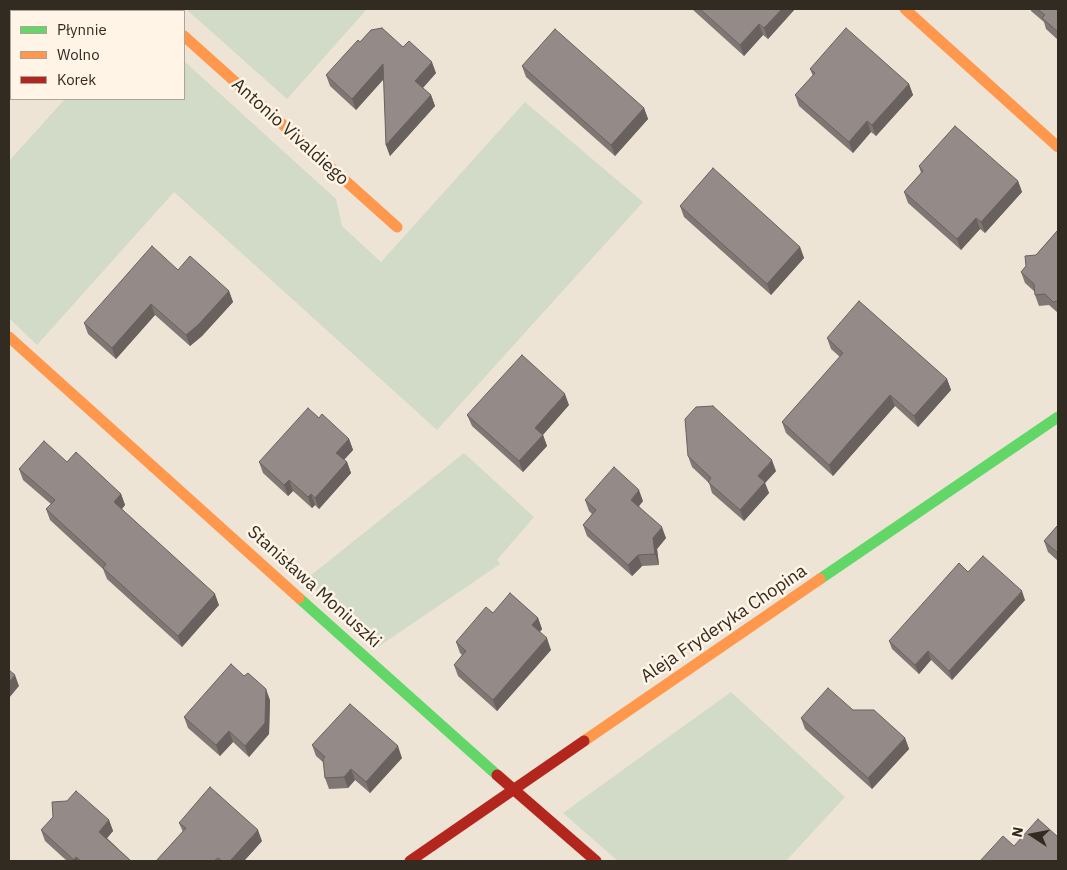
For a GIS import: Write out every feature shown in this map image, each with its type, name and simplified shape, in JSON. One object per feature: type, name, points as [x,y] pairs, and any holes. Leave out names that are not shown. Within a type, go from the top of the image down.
[{"type":"street","points":[[905,9],[1058,147]]},
{"type":"street","name":"Antonio Vivaldiego","points":[[185,37],[397,227]]},
{"type":"street","name":"Stanisława Moniuszki","points":[[9,337],[513,789],[596,861]]},
{"type":"street","name":"Aleja Fryderyka Chopina","points":[[410,861],[1058,417]]},
{"type":"green space","points":[[186,9],[367,9],[287,99]]},
{"type":"green space","points":[[185,62],[336,199],[342,226],[381,262],[525,102],[643,202],[437,430],[174,192],[37,345],[9,318],[9,161],[64,100],[185,100]]},
{"type":"green space","points":[[464,453],[534,517],[497,560],[500,564],[378,647],[305,580]]},
{"type":"green space","points":[[731,692],[845,797],[786,861],[618,861],[563,813]]},
{"type":"building","points":[[700,9],[782,9],[764,28],[759,24],[740,45]]},
{"type":"building","points":[[1037,9],[1058,9],[1058,32],[1042,18],[1045,15]]},
{"type":"building","points":[[382,28],[403,47],[409,41],[432,62],[415,81],[431,95],[386,145],[383,64],[352,99],[326,75],[358,40],[360,42],[371,30]]},
{"type":"building","points":[[846,28],[909,84],[872,125],[867,121],[849,142],[795,95],[815,73],[810,69]]},
{"type":"building","points":[[555,29],[644,108],[611,145],[522,66]]},
{"type":"building","points":[[955,126],[1018,181],[981,222],[976,218],[957,239],[904,192],[923,171],[919,166]]},
{"type":"building","points":[[713,168],[800,247],[767,284],[680,206]]},
{"type":"building","points":[[1058,230],[1058,301],[1053,302],[1045,294],[1035,295],[1034,284],[1021,272],[1026,266],[1025,256],[1036,255]]},
{"type":"building","points":[[152,246],[178,270],[190,256],[229,291],[198,325],[186,335],[151,304],[112,348],[84,323]]},
{"type":"building","points":[[859,301],[947,379],[914,416],[890,395],[829,465],[782,422],[843,353],[827,338]]},
{"type":"building","points":[[522,355],[565,394],[535,428],[543,435],[519,461],[467,415]]},
{"type":"building","points":[[713,406],[772,460],[758,476],[765,482],[740,510],[708,482],[711,478],[688,456],[685,419],[696,407]]},
{"type":"building","points":[[308,408],[319,418],[322,414],[349,439],[336,453],[347,462],[315,498],[311,494],[308,497],[289,480],[284,485],[259,462]]},
{"type":"building","points":[[44,441],[67,462],[76,452],[121,494],[114,502],[215,594],[178,636],[103,568],[106,564],[46,509],[55,500],[19,469]]},
{"type":"building","points":[[614,467],[639,490],[631,500],[662,527],[653,538],[655,554],[638,555],[628,565],[583,525],[596,510],[585,500]]},
{"type":"building","points":[[1058,525],[1058,553],[1044,541]]},
{"type":"building","points":[[983,556],[1022,591],[949,671],[928,651],[915,665],[889,641],[959,563],[968,572]]},
{"type":"building","points":[[510,593],[538,618],[532,625],[547,638],[493,700],[454,665],[466,651],[456,642],[486,607],[493,613]]},
{"type":"building","points":[[231,664],[244,676],[248,673],[266,689],[265,723],[245,746],[229,731],[216,745],[184,717]]},
{"type":"building","points":[[9,670],[15,675],[9,682]]},
{"type":"building","points":[[828,688],[853,710],[874,710],[905,738],[868,778],[801,718]]},
{"type":"building","points":[[350,704],[398,746],[366,782],[351,769],[344,777],[325,778],[323,759],[325,757],[312,745]]},
{"type":"building","points":[[210,787],[258,830],[230,861],[222,861],[218,858],[214,861],[156,861],[186,828],[179,823]]},
{"type":"building","points":[[76,791],[109,820],[99,832],[131,861],[81,861],[76,857],[74,860],[41,830],[53,817],[52,802],[67,801]]},
{"type":"building","points":[[1038,819],[1058,837],[1058,861],[980,861],[1003,836],[1014,846]]},
{"type":"traffic: fast","points":[[820,579],[1058,417]]},
{"type":"traffic: fast","points":[[299,598],[497,775]]},
{"type":"traffic: slow","points":[[905,9],[1058,147]]},
{"type":"traffic: slow","points":[[185,37],[397,227]]},
{"type":"traffic: slow","points":[[9,337],[299,598]]},
{"type":"traffic: slow","points":[[584,741],[820,579]]},
{"type":"traffic: jam","points":[[410,861],[584,741]]},
{"type":"traffic: jam","points":[[497,775],[596,861]]}]
